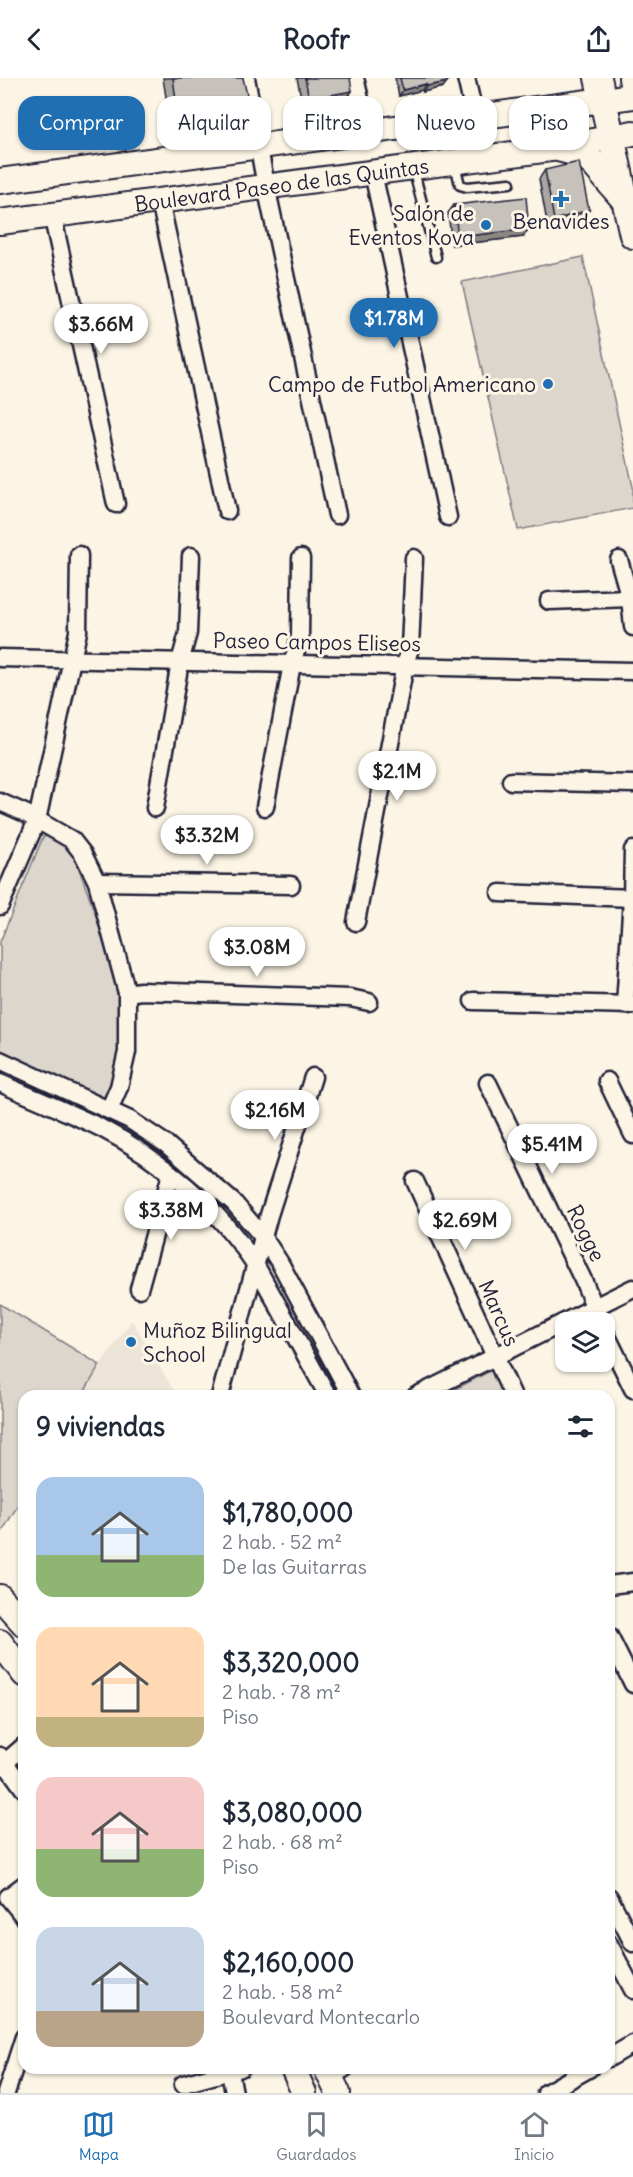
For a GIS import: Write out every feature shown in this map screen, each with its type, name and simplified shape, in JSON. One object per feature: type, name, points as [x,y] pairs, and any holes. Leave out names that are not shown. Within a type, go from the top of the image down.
[{"type":"main road","points":[[632,78],[633,84]]},
{"type":"main road","name":"Boulevard Paseo de las Quintas","points":[[497,112],[601,89],[633,96]]},
{"type":"main road","points":[[601,89],[623,135],[625,200],[633,235]]},
{"type":"main road","name":"Boulevard Paseo de las Quintas","points":[[589,141],[623,135]]},
{"type":"main road","name":"Boulevard Paseo de las Quintas","points":[[0,181],[237,150]]},
{"type":"main road","name":"Boulevard Paseo de las Quintas","points":[[0,222],[537,150]]},
{"type":"main road","points":[[568,150],[581,154],[593,163],[625,200]]},
{"type":"main road","points":[[0,1597],[18,1615]]},
{"type":"main road","points":[[0,1642],[18,1666]]},
{"type":"main road","points":[[296,2074],[304,2093]]},
{"type":"street","points":[[246,78],[250,96]]},
{"type":"street","points":[[355,78],[359,96]]},
{"type":"street","points":[[466,78],[470,96]]},
{"type":"street","points":[[260,150],[266,186],[337,515]]},
{"type":"street","points":[[373,173],[447,518]]},
{"type":"street","points":[[160,201],[227,512]]},
{"type":"street","points":[[52,214],[116,504]]},
{"type":"street","points":[[0,906],[37,820],[78,632],[79,555]]},
{"type":"street","points":[[155,808],[180,662],[188,633],[191,556]]},
{"type":"street","points":[[266,807],[292,664],[302,624],[301,558]]},
{"type":"street","points":[[356,922],[410,648],[414,558]]},
{"type":"street","points":[[619,560],[630,598],[633,627]]},
{"type":"street","points":[[549,601],[630,598]]},
{"type":"street","name":"Paseo Campos Eliseos","points":[[0,658],[633,671]]},
{"type":"street","points":[[511,781],[633,784]]},
{"type":"street","points":[[0,802],[72,840],[83,854],[97,882],[127,993],[127,1052],[119,1088],[109,1110]]},
{"type":"street","points":[[473,1000],[629,1005],[633,850]]},
{"type":"street","points":[[97,882],[291,885]]},
{"type":"street","points":[[500,893],[633,897]]},
{"type":"street","points":[[127,993],[141,991],[338,997],[369,1002]]},
{"type":"street","points":[[0,1060],[130,1120],[166,1144],[234,1203],[263,1237],[280,1263],[348,1390]]},
{"type":"street","points":[[222,1390],[255,1264],[313,1077]]},
{"type":"street","points":[[607,1081],[633,1135]]},
{"type":"street","points":[[0,1083],[102,1129],[171,1174],[225,1225],[255,1264],[325,1390]]},
{"type":"street","name":"Rogge","points":[[488,1083],[596,1312]]},
{"type":"street","points":[[139,1289],[171,1174]]},
{"type":"street","name":"Marcus","points":[[415,1181],[510,1390]]},
{"type":"street","points":[[428,1390],[633,1288]]},
{"type":"street","points":[[615,1352],[633,1389]]},
{"type":"street","points":[[615,1584],[633,1582]]},
{"type":"street","points":[[615,1648],[633,1684]]},
{"type":"street","points":[[18,1750],[2,1762],[18,1782]]},
{"type":"street","points":[[18,1890],[8,1897],[18,1910]]},
{"type":"street","points":[[615,1909],[633,1943]]},
{"type":"street","points":[[615,1931],[624,1926]]},
{"type":"street","points":[[615,1956],[633,1990]]},
{"type":"street","points":[[615,2054],[633,2044]]},
{"type":"street","points":[[9,2085],[18,2056]]},
{"type":"street","points":[[0,2063],[9,2085]]},
{"type":"street","points":[[184,2082],[218,2074]]},
{"type":"street","points":[[234,2093],[235,2074]]},
{"type":"street","points":[[546,2093],[579,2074]]},
{"type":"lane","points":[[455,162],[460,185],[466,187],[510,183]]},
{"type":"lane","points":[[413,168],[436,257]]},
{"type":"shaded area","name":"Campo de Futbol Americano","points":[[583,257],[633,487],[633,508],[518,530],[462,282]]},
{"type":"shaded area","points":[[55,835],[75,858],[114,965],[124,1047],[113,1094],[99,1101],[0,1056],[0,942],[43,837]]},
{"type":"shaded area","points":[[0,1304],[100,1365],[85,1390],[18,1390],[18,1505],[0,1535]]},
{"type":"shaded area","name":"Muñoz Bilingual School","points":[[132,1320],[173,1390],[82,1390]]},
{"type":"shaded area","points":[[494,1369],[504,1390],[454,1390]]},
{"type":"building","points":[[173,78],[243,78],[247,96],[175,96]]},
{"type":"building","points":[[305,78],[350,78],[352,91],[325,96],[308,96]]},
{"type":"building","points":[[400,78],[447,78],[447,82],[403,90]]},
{"type":"building","name":"Benavides","points":[[579,162],[589,210],[554,220],[545,170]]},
{"type":"building","name":"Salón de Eventos Kova","points":[[526,197],[529,229],[458,237],[454,205]]},
{"type":"place","name":"Benavides","points":[[561,199]]},
{"type":"place","name":"Salón de Eventos Kova","points":[[486,225]]},
{"type":"place","name":"Campo de Futbol Americano","points":[[548,384]]},
{"type":"place","name":"Muñoz Bilingual School","points":[[131,1342]]}]
